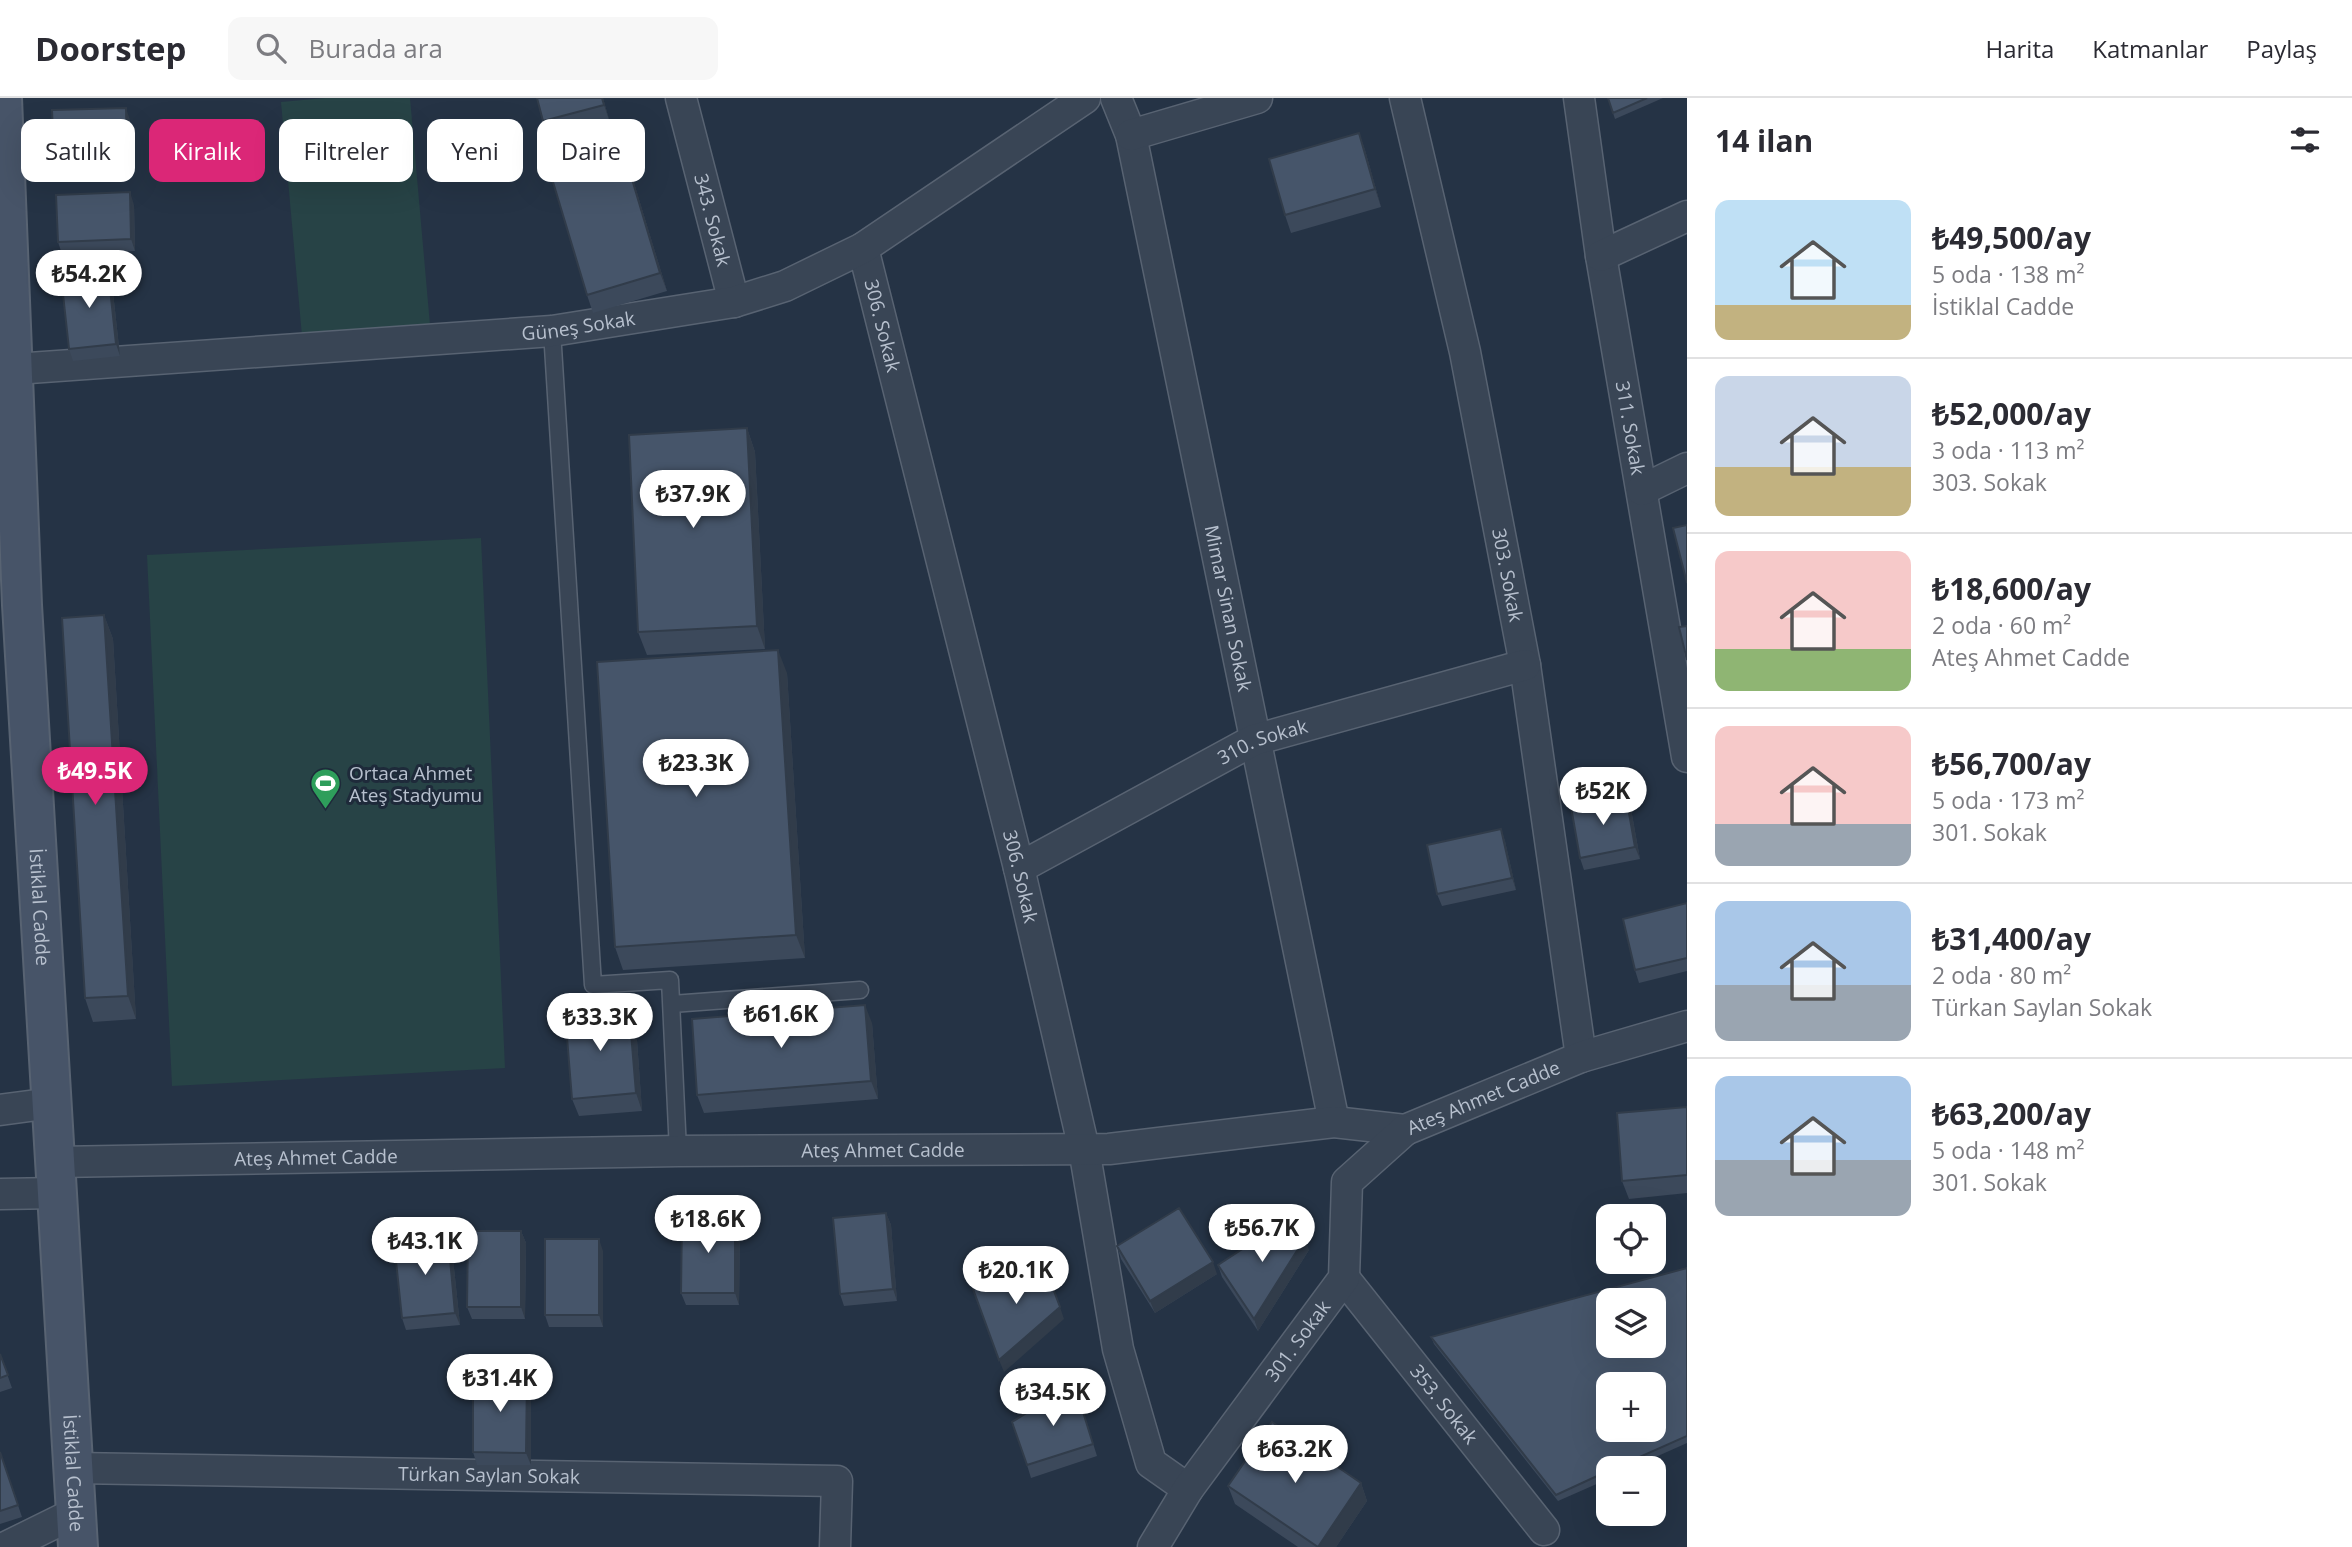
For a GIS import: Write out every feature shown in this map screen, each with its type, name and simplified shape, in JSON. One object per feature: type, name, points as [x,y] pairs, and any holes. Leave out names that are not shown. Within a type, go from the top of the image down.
[{"type":"street","name":"İstiklal Cadde","points":[[2,98],[15,369],[11,610],[52,1103],[78,1530]]},
{"type":"street","name":"343. Sokak","points":[[681,98],[734,302]]},
{"type":"street","name":"Güneş Sokak","points":[[15,369],[552,331],[734,302],[785,286],[863,248],[1085,98]]},
{"type":"street","name":"Mimar Sinan Sokak","points":[[1116,98],[1131,135],[1334,1122]]},
{"type":"street","points":[[1131,135],[1257,98]]},
{"type":"street","name":"303. Sokak","points":[[1405,98],[1465,352],[1525,665],[1581,1057]]},
{"type":"street","name":"311. Sokak","points":[[1579,98],[1601,256],[1686,744]]},
{"type":"street","points":[[1601,256],[1687,216]]},
{"type":"street","name":"306. Sokak","points":[[863,248],[1019,868],[1084,1149],[1118,1349],[1151,1463],[1188,1489]]},
{"type":"street","points":[[1642,490],[1687,468]]},
{"type":"street","points":[[1642,490],[1687,480]]},
{"type":"street","name":"310. Sokak","points":[[1019,868],[1254,740],[1525,665]]},
{"type":"street","name":"Ateş Ahmet Cadde","points":[[0,1194],[57,1178],[678,1151],[1109,1149],[1334,1122],[1405,1130],[1581,1057],[1687,1026]]},
{"type":"street","points":[[0,1110],[52,1103]]},
{"type":"street","points":[[1344,1279],[1347,1181],[1405,1130]]},
{"type":"street","name":"301. Sokak","points":[[1156,1546],[1188,1489],[1344,1279]]},
{"type":"street","name":"353. Sokak","points":[[1344,1279],[1544,1530]]},
{"type":"street","name":"Türkan Saylan Sokak","points":[[75,1468],[837,1481],[835,1547]]},
{"type":"street","points":[[6,1547],[78,1530]]},
{"type":"lane","points":[[552,331],[593,985],[670,980],[678,1151]]},
{"type":"lane","points":[[672,1004],[860,990]]},
{"type":"green space","points":[[325,98],[410,98],[412,119],[283,119],[281,102]]},
{"type":"green space","points":[[413,132],[430,325],[302,336],[288,182],[413,182]]},
{"type":"green space","name":"Ortaca Ahmet Ateş Stadyumu","points":[[481,538],[505,1068],[172,1086],[147,555]]},
{"type":"building","points":[[537,98],[602,98],[604,105],[542,119]]},
{"type":"building","points":[[1608,98],[1647,98],[1613,113]]},
{"type":"building","points":[[126,108],[126,119],[52,119],[52,110]]},
{"type":"building","points":[[1359,133],[1375,189],[1285,215],[1269,159]]},
{"type":"building","points":[[553,182],[633,182],[660,273],[587,295]]},
{"type":"building","points":[[130,192],[131,239],[58,242],[56,195]]},
{"type":"building","points":[[108,270],[116,344],[69,349],[61,276]]},
{"type":"building","points":[[747,428],[757,626],[638,632],[629,435]]},
{"type":"building","points":[[1687,525],[1687,583],[1673,528]]},
{"type":"building","points":[[104,615],[128,996],[85,998],[62,618]]},
{"type":"building","points":[[1687,626],[1687,660],[1679,627]]},
{"type":"building","points":[[778,650],[796,935],[615,947],[597,662]]},
{"type":"building","points":[[1626,796],[1635,847],[1580,858],[1571,807]]},
{"type":"building","points":[[1501,829],[1512,878],[1437,894],[1427,845]]},
{"type":"building","points":[[1687,903],[1687,958],[1635,970],[1623,919]]},
{"type":"building","points":[[865,1005],[871,1081],[697,1095],[692,1019]]},
{"type":"building","points":[[629,1008],[636,1093],[572,1099],[565,1013]]},
{"type":"building","points":[[1687,1107],[1687,1175],[1622,1181],[1617,1113]]},
{"type":"building","points":[[1179,1208],[1213,1262],[1150,1301],[1117,1246]]},
{"type":"building","points":[[886,1213],[893,1289],[840,1294],[833,1218]]},
{"type":"building","points":[[682,1217],[735,1217],[735,1293],[681,1293]]},
{"type":"building","points":[[1291,1217],[1305,1238],[1254,1319],[1218,1265]]},
{"type":"building","points":[[468,1231],[521,1231],[521,1307],[467,1307]]},
{"type":"building","points":[[448,1237],[455,1313],[402,1318],[394,1242]]},
{"type":"building","points":[[545,1239],[599,1239],[599,1315],[545,1315]]},
{"type":"building","points":[[1043,1262],[1060,1307],[999,1360],[973,1289]]},
{"type":"building","points":[[1687,1268],[1687,1436],[1642,1456],[1596,1456],[1596,1477],[1556,1495],[1431,1337],[1596,1293],[1596,1358],[1666,1358],[1666,1288],[1613,1288]]},
{"type":"building","points":[[0,1354],[8,1375],[0,1378]]},
{"type":"building","points":[[473,1376],[527,1376],[526,1453],[473,1452]]},
{"type":"building","points":[[1074,1383],[1093,1444],[1027,1465],[1012,1422]]},
{"type":"building","points":[[1272,1422],[1361,1483],[1318,1547],[1228,1486]]},
{"type":"building","points":[[0,1452],[18,1505],[0,1511]]},
{"type":"place","name":"Ortaca Ahmet Ateş Stadyumu","points":[[326,811]]}]
